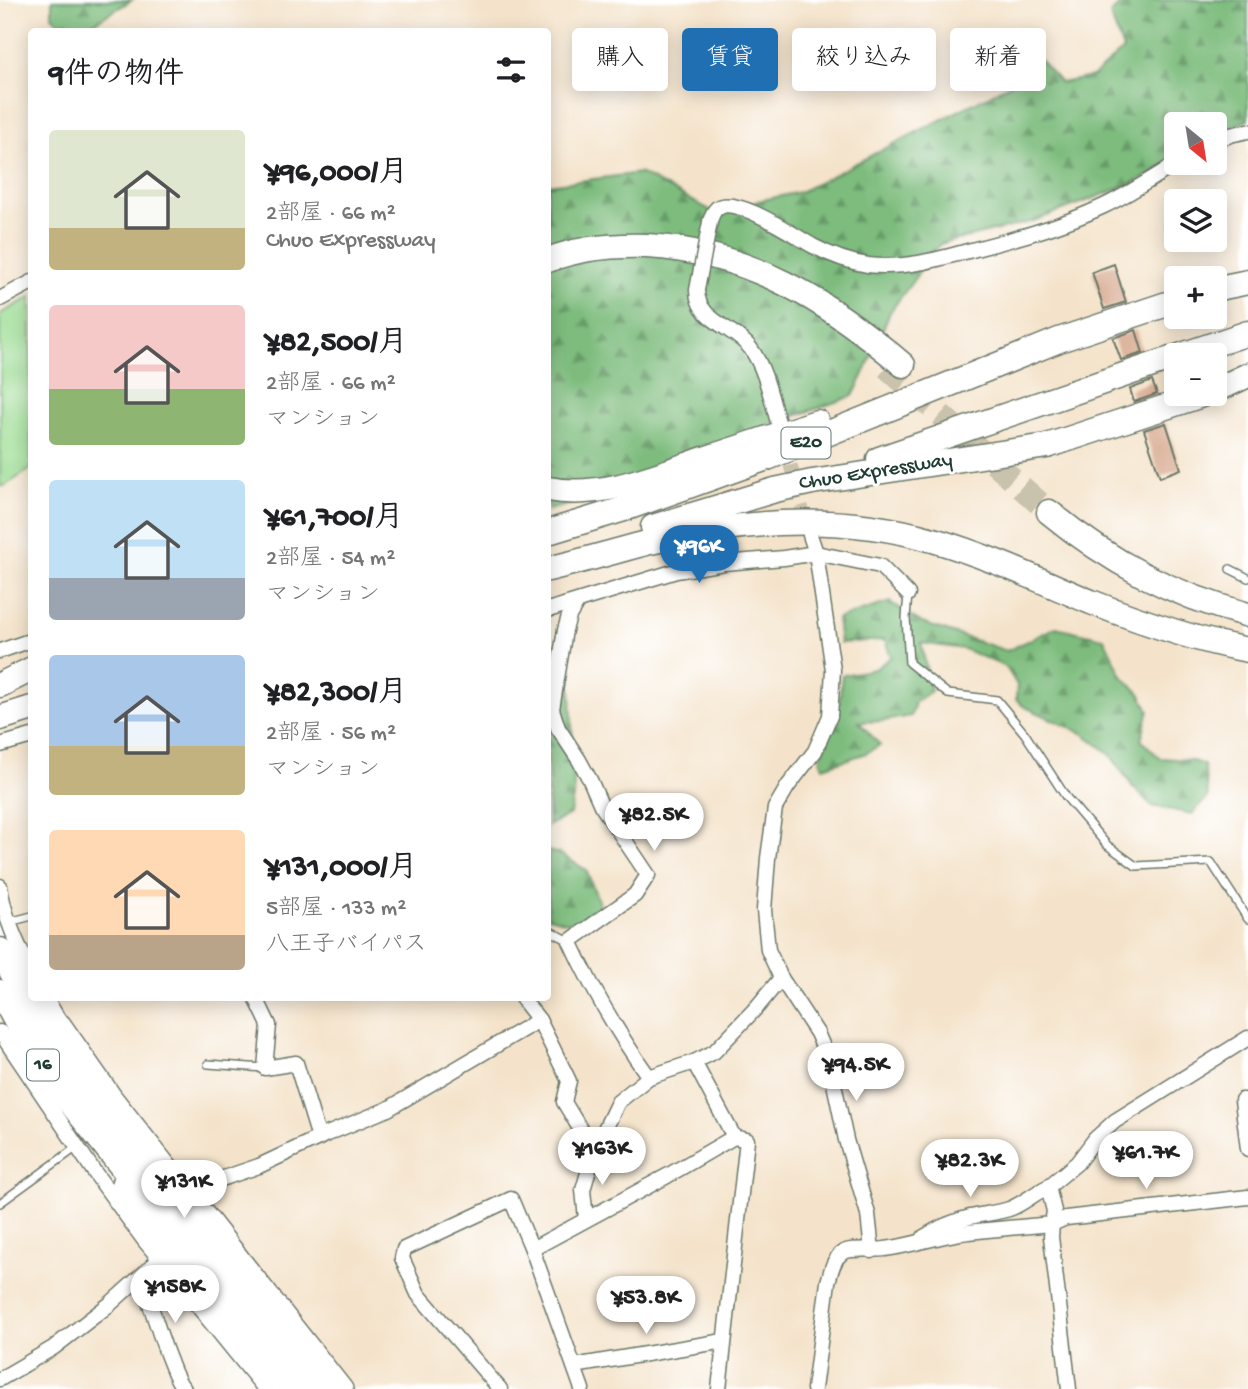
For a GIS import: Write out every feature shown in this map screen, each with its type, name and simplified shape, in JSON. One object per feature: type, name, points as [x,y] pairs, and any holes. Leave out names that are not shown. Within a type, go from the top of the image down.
[{"type":"highway","points":[[551,259],[579,251],[621,246],[671,248],[723,258],[775,278],[834,311],[869,336],[895,366],[824,319],[780,294],[690,262],[623,257],[577,264],[551,273]]},
{"type":"highway","points":[[1227,286],[1248,282]]},
{"type":"highway","name":"Chuo Expressway","points":[[551,531],[624,509],[767,458],[1059,340],[1164,305]]},
{"type":"highway","points":[[1216,343],[1248,332]]},
{"type":"highway","points":[[551,490],[563,492],[605,489],[641,481],[1059,340]]},
{"type":"highway","points":[[811,482],[1164,361]]},
{"type":"highway","points":[[1227,386],[1248,375]]},
{"type":"highway","name":"Chuo Expressway","points":[[551,557],[775,490],[811,482],[1047,446],[1169,406]]},
{"type":"highway","points":[[1248,600],[1186,582],[1055,510],[1075,534],[1155,582],[1201,601],[1248,615]]},
{"type":"highway","points":[[551,568],[650,542],[726,528],[814,522],[862,526],[952,546],[1012,567],[1146,623],[1248,650]]},
{"type":"highway","points":[[0,685],[28,671]]},
{"type":"highway","points":[[0,692],[28,684]]},
{"type":"highway","points":[[0,718],[28,709]]},
{"type":"highway","name":"16","points":[[0,950],[28,992]]},
{"type":"highway","name":"16","points":[[0,992],[7,1032],[65,1096],[86,1139],[228,1300],[300,1389]]},
{"type":"highway","name":"16","points":[[34,1001],[53,1029],[72,1073],[323,1389]]},
{"type":"street","points":[[1227,136],[1248,131]]},
{"type":"street","points":[[778,422],[761,368],[751,349],[712,318],[698,302],[697,290],[710,222],[712,214],[718,208],[732,206],[745,209],[846,260],[881,266],[914,264],[1044,231],[1104,206],[1164,171]]},
{"type":"street","points":[[0,299],[28,284]]},
{"type":"street","points":[[810,535],[816,552],[833,670],[830,716],[815,751],[775,808],[764,910],[768,950],[781,978],[817,1033],[829,1060],[846,1140],[868,1214],[872,1251]]},
{"type":"street","points":[[551,609],[676,570],[816,552],[880,566],[908,594]]},
{"type":"street","points":[[578,601],[565,630],[552,709],[558,728],[585,770],[601,805],[648,875],[635,895],[570,941],[587,978],[649,1077]]},
{"type":"street","points":[[0,651],[28,641]]},
{"type":"street","points":[[0,745],[28,737]]},
{"type":"street","points":[[0,886],[9,922],[28,965]]},
{"type":"street","points":[[586,1219],[583,1190],[594,1152],[618,1102],[649,1077],[694,1062],[714,1052],[781,978]]},
{"type":"street","points":[[47,1001],[53,1029],[113,1098],[343,1389]]},
{"type":"street","points":[[257,1001],[268,1025],[265,1068],[296,1063],[320,1138]]},
{"type":"street","points":[[524,1001],[539,1020],[569,1081],[564,1102],[594,1152]]},
{"type":"street","points":[[192,1198],[212,1182],[259,1167],[388,1109],[539,1020]]},
{"type":"street","points":[[908,1246],[952,1223],[1016,1206],[1035,1192],[1048,1187],[1077,1163],[1115,1121],[1248,1038]]},
{"type":"street","points":[[694,1062],[734,1137]]},
{"type":"street","points":[[1248,1100],[1242,1100],[1248,1149]]},
{"type":"street","points":[[532,1249],[734,1137],[747,1140],[719,1389]]},
{"type":"street","points":[[86,1139],[117,1178],[160,1259],[265,1389]]},
{"type":"street","points":[[1048,1187],[1054,1211],[1051,1237],[1069,1389]]},
{"type":"street","points":[[814,1389],[828,1282],[832,1267],[842,1252],[872,1251],[908,1246],[957,1234],[1248,1197]]},
{"type":"street","points":[[500,1389],[418,1294],[402,1258],[404,1249],[511,1199],[532,1249],[582,1389]]},
{"type":"street","points":[[150,1236],[283,1389]]},
{"type":"street","points":[[0,1379],[53,1348],[110,1304],[160,1259]]},
{"type":"street","points":[[139,1278],[178,1382],[184,1389]]},
{"type":"street","points":[[574,1366],[724,1341]]},
{"type":"lane","points":[[1230,569],[1248,578]]},
{"type":"lane","points":[[908,594],[906,618],[909,663],[948,694],[997,701],[1025,734],[1066,797],[1107,845],[1136,866],[1211,862],[1248,919]]},
{"type":"lane","points":[[9,922],[28,917]]},
{"type":"lane","points":[[551,932],[570,941]]},
{"type":"lane","points":[[208,1064],[265,1068]]},
{"type":"lane","points":[[0,1203],[86,1139]]},
{"type":"green space","points":[[52,0],[132,0],[85,28],[66,28],[52,16]]},
{"type":"green space","points":[[1125,0],[1248,0],[1248,120],[1227,130],[1227,112],[1164,112],[1164,166],[1136,182],[1031,222],[940,244],[890,312],[853,396],[778,422],[586,500],[551,509],[551,185],[640,173],[721,216],[758,201],[800,192],[997,91],[1046,91],[1046,67],[1061,83],[1092,77],[1123,50],[1110,14]]},
{"type":"green space","points":[[28,299],[28,471],[4,486],[0,486],[0,314]]},
{"type":"green space","points":[[890,602],[922,623],[1007,651],[1056,627],[1104,638],[1122,676],[1140,693],[1149,710],[1141,740],[1160,758],[1190,760],[1204,765],[1208,797],[1192,814],[1152,806],[1133,787],[1109,753],[1084,734],[1023,706],[1016,699],[1017,685],[1006,667],[964,649],[921,643],[931,691],[915,702],[911,716],[859,722],[880,745],[864,754],[823,767],[820,759],[838,715],[842,675],[875,669],[891,657],[885,640],[840,643],[837,619]]},
{"type":"green space","points":[[551,645],[571,688],[574,791],[570,814],[551,824]]},
{"type":"green space","points":[[551,852],[560,854],[586,870],[600,905],[578,925],[551,918]]},
{"type":"building","points":[[1114,264],[1126,302],[1104,309],[1092,272]]},
{"type":"building","points":[[1136,330],[1143,353],[1121,360],[1113,338]]},
{"type":"building","points":[[1152,381],[1157,394],[1134,402],[1130,389]]},
{"type":"building","points":[[1166,423],[1181,469],[1160,477],[1144,430]]},
{"type":"tunnel","points":[[887,367],[1049,512]]},
{"type":"tunnel","points":[[785,445],[807,527]]}]
